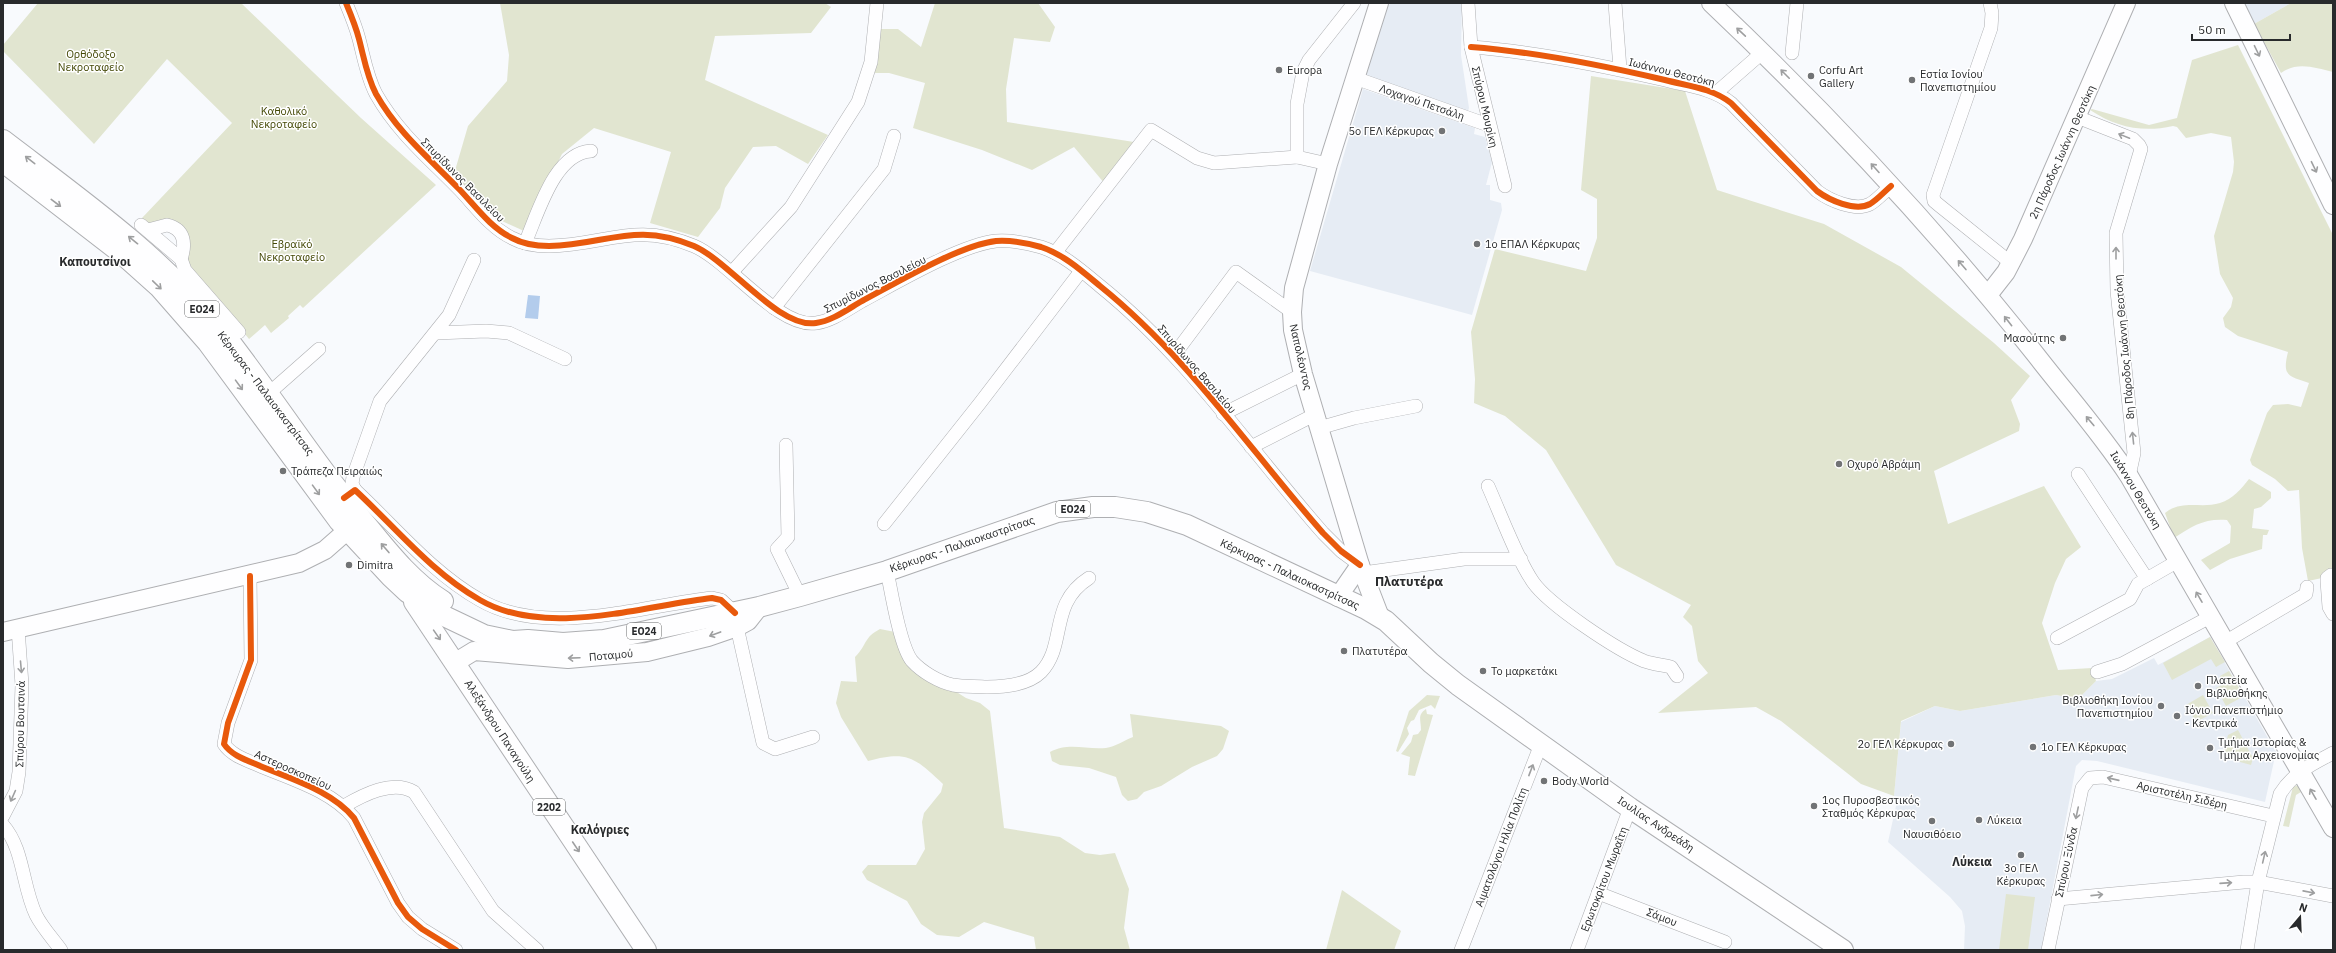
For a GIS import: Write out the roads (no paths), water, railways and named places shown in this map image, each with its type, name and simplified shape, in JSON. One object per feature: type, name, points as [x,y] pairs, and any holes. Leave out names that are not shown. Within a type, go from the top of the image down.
[{"type":"main road","name":"Κέρκυρας - Παλαιοκαστρίτσας","points":[[3,140],[158,250],[172,275],[214,313],[268,394],[350,494],[354,525],[440,600],[476,620],[509,631],[528,640]]},
{"type":"main road","name":"Κέρκυρας - Παλαιοκαστρίτσας","points":[[3,162],[121,253],[159,287],[208,343],[407,592],[440,614],[484,635],[513,641],[528,640],[563,643],[604,640],[736,620],[759,608],[887,570],[1051,514],[1082,508],[1115,507],[1147,512],[1181,523],[1380,617]]},
{"type":"main road","name":"Αλεξάνδρου Παναγούλη","points":[[407,592],[456,662],[541,795],[646,950]]},
{"type":"main road","name":"Ιουλίας Ανδρεάδη","points":[[1380,617],[1445,675],[1630,808],[1843,950]]},
{"type":"street","name":"Σπυρίδωνος Βασιλείου","points":[[346,3],[374,91],[403,134],[499,230],[512,238],[526,243],[546,246],[583,243],[634,233],[660,235],[701,249],[732,272],[774,308],[794,319],[806,323],[816,323],[831,317],[911,275],[979,245],[996,241],[1017,242],[1038,246],[1055,253],[1081,271],[1136,316],[1174,355],[1326,536],[1362,569]]},
{"type":"street","points":[[732,272],[791,207],[858,102],[871,62],[877,3]]},
{"type":"street","points":[[1297,157],[1296,104],[1303,72],[1309,60],[1354,3]]},
{"type":"street","name":"Ναπολέοντος","points":[[1379,3],[1328,164],[1294,288],[1292,312],[1293,330],[1303,374],[1362,569],[1380,617]]},
{"type":"street","name":"Σπύρου Μουρίκη","points":[[1468,3],[1471,47],[1488,125],[1505,186]]},
{"type":"street","points":[[1614,3],[1620,70]]},
{"type":"street","name":"Ιωάννου Θεοτόκη","points":[[1711,3],[1836,124],[1988,295],[2095,426],[2129,476],[2333,828]]},
{"type":"street","points":[[1792,53],[1797,3]]},
{"type":"street","points":[[1990,3],[1992,19],[1990,32],[1933,195],[1934,201],[2011,263]]},
{"type":"street","name":"2η Πάροδος Ιωάννη Θεοτόκη","points":[[1988,295],[2001,279],[2011,263],[2077,117],[2126,3]]},
{"type":"street","points":[[2234,3],[2333,205]]},
{"type":"street","name":"Ιωάννου Θεοτόκη","points":[[1471,47],[1539,54],[1620,70],[1716,92],[1731,103],[1817,190],[1827,198],[1841,203],[1864,206],[1874,201],[1891,186]]},
{"type":"street","points":[[1716,92],[1763,52]]},
{"type":"street","name":"Λοχαγού Πετσάλη","points":[[1355,78],[1488,125]]},
{"type":"street","name":"8η Πάροδος Ιωάννη Θεοτόκη","points":[[2077,117],[2133,140],[2140,145],[2116,233],[2117,290],[2134,453],[2129,476]]},
{"type":"street","points":[[1055,253],[1151,130],[1196,158],[1214,163],[1297,157],[1328,164]]},
{"type":"street","points":[[774,308],[884,169],[894,136]]},
{"type":"street","points":[[526,243],[552,182],[564,163],[574,154],[591,151]]},
{"type":"street","points":[[181,259],[158,250],[145,228],[167,225],[179,231],[185,243],[181,259],[185,270],[214,313],[239,332]]},
{"type":"street","points":[[474,260],[458,298],[436,333],[380,401],[353,477],[350,494],[446,576],[477,599],[502,611],[526,617],[583,617],[712,598],[721,600],[736,620],[763,743],[775,749],[813,737]]},
{"type":"street","points":[[884,524],[980,403],[1081,271]]},
{"type":"street","points":[[1174,355],[1236,272],[1292,312]]},
{"type":"street","points":[[436,333],[492,331],[509,333],[565,359]]},
{"type":"street","points":[[268,394],[319,349]]},
{"type":"street","points":[[1223,414],[1303,374]]},
{"type":"street","points":[[1251,447],[1317,421],[1354,418],[1416,406]]},
{"type":"street","points":[[786,445],[788,537],[777,549],[800,596]]},
{"type":"street","points":[[2078,474],[2147,579]]},
{"type":"street","points":[[1488,486],[1534,584],[1558,607],[1637,658],[1646,662],[1670,667],[1677,676]]},
{"type":"street","points":[[10,630],[250,576],[309,559],[325,550],[354,525]]},
{"type":"street","points":[[1338,596],[1362,569],[1464,559],[1521,559]]},
{"type":"street","points":[[2057,638],[2130,599],[2136,586],[2178,561]]},
{"type":"street","points":[[887,570],[906,648],[911,660],[921,669],[939,680],[954,685],[988,687],[1021,682],[1033,678],[1042,671],[1050,654],[1067,600],[1078,584],[1089,578]]},
{"type":"street","points":[[2333,578],[2331,575],[2327,578],[2329,607],[2333,614]]},
{"type":"street","name":"Αστεροσκοπείου","points":[[250,576],[251,660],[228,723],[224,744],[238,756],[318,792],[344,806],[354,818],[398,903],[408,917],[422,929],[456,950]]},
{"type":"street","points":[[2225,642],[2306,594],[2307,587]]},
{"type":"street","points":[[2097,672],[2122,664],[2210,617]]},
{"type":"street","name":"Ποταμού","points":[[456,662],[469,653],[478,651],[539,658],[568,659],[647,652],[708,637],[736,620]]},
{"type":"street","name":"Σπύρου Βουτσινά","points":[[3,816],[16,791],[19,772],[22,685],[10,630]]},
{"type":"street","name":"Αιματολόγου Ηλία Πολίτη","points":[[1461,950],[1541,744]]},
{"type":"street","points":[[2247,950],[2258,882],[2273,816],[2280,794],[2287,783],[2300,771],[2333,753]]},
{"type":"street","name":"Αριστοτέλη Σιδέρη","points":[[2090,778],[2103,777],[2273,816]]},
{"type":"street","name":"Σπύρου Ξύνδα","points":[[2048,950],[2082,788],[2090,778]]},
{"type":"street","points":[[344,806],[386,789],[401,787],[414,792],[493,911],[537,950]]},
{"type":"street","name":"Ερωτοκρίτου Μωραΐτη","points":[[1577,950],[1630,808]]},
{"type":"street","points":[[3,825],[9,832],[22,867],[36,915],[61,950]]},
{"type":"street","points":[[2058,899],[2225,883],[2258,882],[2333,896]]},
{"type":"street","name":"Σάμου","points":[[1598,893],[1725,942]]},
{"type":"water","points":[[528,295],[540,296],[538,319],[525,318]]},
{"type":"place","name":"Europa","points":[[1279,70]]},
{"type":"place","name":"Corfu Art Gallery","points":[[1811,76]]},
{"type":"place","name":"Εστία Ιονίου Πανεπιστημίου","points":[[1912,80]]},
{"type":"place","name":"5ο ΓΕΛ Κέρκυρας","points":[[1442,131]]},
{"type":"place","name":"1ο ΕΠΑΛ Κέρκυρας","points":[[1477,244]]},
{"type":"place","name":"Μασούτης","points":[[2063,338]]},
{"type":"place","name":"Οχυρό Αβράμη","points":[[1839,464]]},
{"type":"place","name":"Τράπεζα Πειραιώς","points":[[283,471]]},
{"type":"place","name":"Dimitra","points":[[349,565]]},
{"type":"place","name":"Πλατυτέρα","points":[[1344,651]]},
{"type":"place","name":"Το μαρκετάκι","points":[[1483,671]]},
{"type":"place","name":"Πλατεία Βιβλιοθήκης","points":[[2198,686]]},
{"type":"place","name":"Βιβλιοθήκη Ιονίου Πανεπιστημίου","points":[[2161,706]]},
{"type":"place","name":"Ιόνιο Πανεπιστήμιο - Κεντρικά","points":[[2177,716]]},
{"type":"place","name":"2ο ΓΕΛ Κέρκυρας","points":[[1951,744]]},
{"type":"place","name":"1ο ΓΕΛ Κέρκυρας","points":[[2033,747]]},
{"type":"place","name":"Τμήμα Ιστορίας & Τμήμα Αρχειονομίας","points":[[2210,748]]},
{"type":"place","name":"Body World","points":[[1544,781]]},
{"type":"place","name":"1ος Πυροσβεστικός Σταθμός Κέρκυρας","points":[[1814,806]]},
{"type":"place","name":"Λύκεια","points":[[1979,820]]},
{"type":"place","name":"Ναυσιθόειο","points":[[1932,821]]},
{"type":"place","name":"3ο ΓΕΛ Κέρκυρας","points":[[2021,855]]},
{"type":"district","name":"Καπουτσίνοι","points":[[95,261]]},
{"type":"district","name":"Πλατυτέρα","points":[[1409,581]]},
{"type":"district","name":"Καλόγριες","points":[[600,829]]},
{"type":"district","name":"Λύκεια","points":[[1972,861]]},
{"type":"park label","name":"Ορθόδοξο Νεκροταφείο","points":[[91,60]]},
{"type":"park label","name":"Καθολικό Νεκροταφείο","points":[[284,117]]},
{"type":"park label","name":"Εβραϊκό Νεκροταφείο","points":[[292,250]]}]
